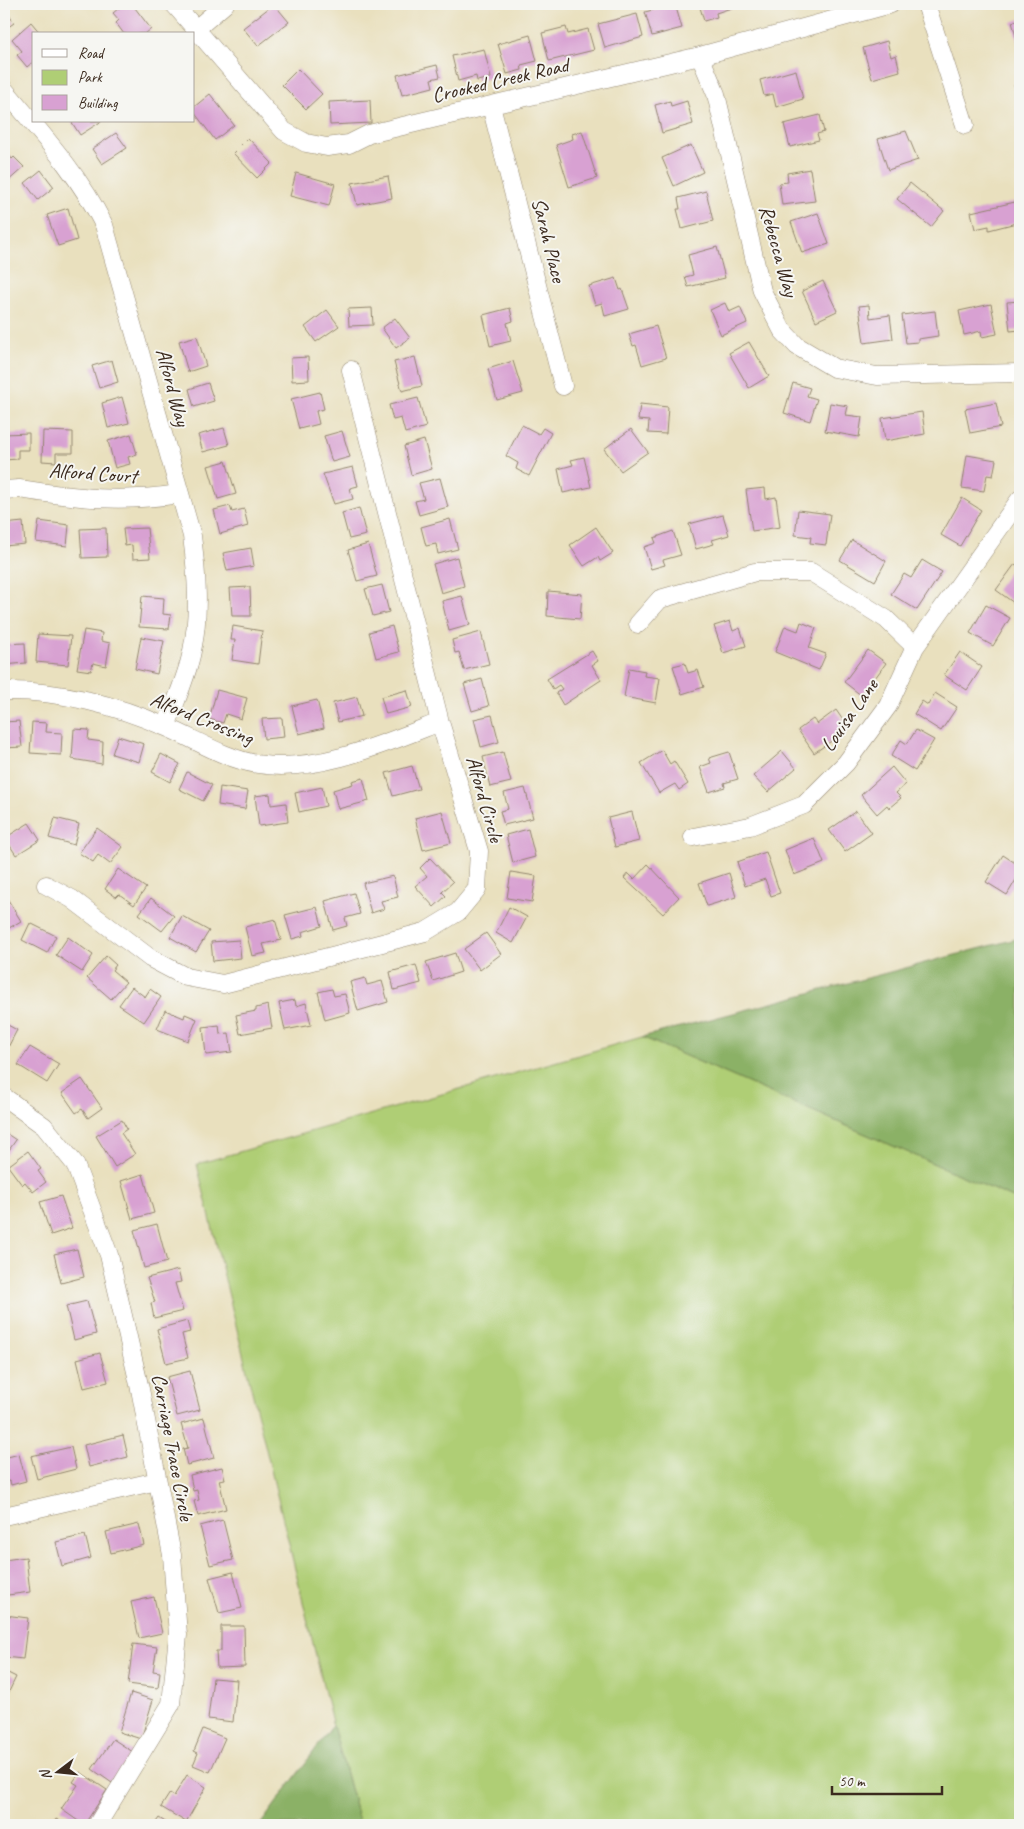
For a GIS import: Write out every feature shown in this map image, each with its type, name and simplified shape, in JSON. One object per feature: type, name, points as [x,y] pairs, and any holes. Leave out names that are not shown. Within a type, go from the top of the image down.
[{"type":"street","name":"Crooked Creek Road","points":[[174,4],[284,131],[306,143],[327,147],[349,144],[369,134],[435,117],[491,106],[700,56],[891,4]]},
{"type":"street","points":[[196,29],[225,4]]},
{"type":"street","points":[[926,4],[966,126]]},
{"type":"street","name":"Rebecca Way","points":[[700,56],[716,94],[762,291],[782,330],[797,346],[834,368],[876,376],[1020,372]]},
{"type":"street","name":"Alford Way","points":[[4,89],[64,160],[89,194],[104,225],[192,536],[196,572],[197,617],[192,652],[166,727]]},
{"type":"street","name":"Sarah Place","points":[[491,106],[563,386]]},
{"type":"street","name":"Alford Circle","points":[[46,885],[72,899],[150,958],[186,977],[223,984],[425,932],[458,912],[477,889],[479,851],[440,722],[351,370]]},
{"type":"street","name":"Alford Court","points":[[4,490],[19,489],[112,501],[148,499],[179,494]]},
{"type":"street","name":"Louisa Lane","points":[[693,837],[750,826],[804,805],[846,763],[888,706],[915,647],[1020,499]]},
{"type":"street","points":[[638,624],[660,599],[755,572],[811,572],[886,619],[915,647]]},
{"type":"street","name":"Alford Crossing","points":[[4,691],[95,703],[166,727],[228,758],[258,764],[284,766],[312,763],[379,745],[440,722]]},
{"type":"street","name":"Carriage Trace Circle","points":[[4,1096],[44,1126],[75,1164],[109,1255],[140,1389],[172,1554],[178,1635],[171,1704],[96,1825]]},
{"type":"street","points":[[4,1516],[157,1481]]},
{"type":"green space","points":[[1020,938],[1020,1201],[642,1037]]},
{"type":"green space","points":[[642,1037],[1020,1201],[1020,1825],[360,1825],[333,1726],[197,1164]]},
{"type":"green space","points":[[333,1726],[360,1825],[260,1825],[331,1728]]},
{"type":"building","points":[[124,4],[132,4],[151,29],[147,32],[123,32],[116,23],[119,20],[113,13]]},
{"type":"building","points":[[274,4],[289,22],[258,46],[243,28]]},
{"type":"building","points":[[675,4],[682,28],[652,36],[645,12]]},
{"type":"building","points":[[699,4],[733,4],[734,7],[716,13],[717,17],[704,21]]},
{"type":"building","points":[[4,7],[14,23],[4,30]]},
{"type":"building","points":[[637,14],[643,37],[605,48],[598,24]]},
{"type":"building","points":[[1020,19],[1020,42],[1018,43],[1012,22]]},
{"type":"building","points":[[31,22],[39,32],[32,32],[32,63],[27,67],[17,55],[22,51],[12,39]]},
{"type":"building","points":[[566,27],[568,34],[588,29],[594,50],[549,61],[542,33]]},
{"type":"building","points":[[530,35],[537,61],[521,65],[522,70],[507,74],[498,44]]},
{"type":"building","points":[[887,41],[891,57],[896,55],[900,71],[872,79],[863,48]]},
{"type":"building","points":[[484,49],[491,78],[477,81],[476,76],[458,81],[452,56]]},
{"type":"building","points":[[437,65],[440,77],[431,79],[433,87],[402,95],[397,75]]},
{"type":"building","points":[[298,69],[322,94],[306,109],[282,85]]},
{"type":"building","points":[[796,70],[803,99],[776,107],[773,94],[764,96],[760,80]]},
{"type":"building","points":[[1020,83],[1020,101],[1014,85]]},
{"type":"building","points":[[210,94],[234,125],[215,140],[195,113],[195,106]]},
{"type":"building","points":[[370,100],[371,123],[330,125],[329,102]]},
{"type":"building","points":[[670,101],[671,106],[687,101],[693,124],[662,133],[655,105]]},
{"type":"building","points":[[820,115],[824,132],[817,134],[819,140],[790,147],[784,124]]},
{"type":"building","points":[[72,122],[100,122],[80,135]]},
{"type":"building","points":[[582,131],[597,178],[569,187],[556,145],[573,139],[572,134]]},
{"type":"building","points":[[906,131],[918,160],[888,170],[878,139]]},
{"type":"building","points":[[116,133],[127,148],[102,164],[92,149]]},
{"type":"building","points":[[248,138],[272,163],[257,178],[233,153]]},
{"type":"building","points":[[691,145],[703,172],[674,186],[662,158]]},
{"type":"building","points":[[4,149],[12,159],[14,157],[24,167],[6,183]]},
{"type":"building","points":[[810,169],[815,201],[782,205],[779,183],[788,182],[787,173]]},
{"type":"building","points":[[41,170],[54,187],[38,200],[25,183]]},
{"type":"building","points":[[296,173],[335,184],[329,206],[290,196]]},
{"type":"building","points":[[388,176],[392,198],[357,205],[352,183]]},
{"type":"building","points":[[910,183],[944,211],[931,227],[897,199]]},
{"type":"building","points":[[706,191],[713,221],[682,229],[677,209],[680,209],[678,198]]},
{"type":"building","points":[[1015,202],[1020,222],[989,230],[989,226],[975,229],[971,212]]},
{"type":"building","points":[[68,208],[77,240],[58,246],[47,215]]},
{"type":"building","points":[[818,213],[829,244],[802,253],[791,222]]},
{"type":"building","points":[[717,247],[725,278],[688,287],[685,277],[693,275],[688,255]]},
{"type":"building","points":[[616,278],[629,309],[605,316],[602,303],[595,305],[589,286]]},
{"type":"building","points":[[823,281],[837,311],[816,321],[802,291]]},
{"type":"building","points":[[1020,301],[1020,330],[1010,331],[1007,302]]},
{"type":"building","points":[[725,303],[729,312],[740,307],[747,323],[721,335],[710,310]]},
{"type":"building","points":[[991,304],[997,334],[982,337],[981,331],[964,335],[959,311]]},
{"type":"building","points":[[869,305],[870,318],[890,315],[893,339],[864,343],[859,306]]},
{"type":"building","points":[[372,308],[373,325],[349,326],[348,309]]},
{"type":"building","points":[[510,308],[513,321],[507,323],[511,341],[490,346],[483,315]]},
{"type":"building","points":[[327,310],[339,326],[316,342],[305,327]]},
{"type":"building","points":[[935,311],[938,336],[918,339],[918,342],[906,343],[902,315]]},
{"type":"building","points":[[395,318],[410,338],[396,348],[382,328]]},
{"type":"building","points":[[656,326],[666,358],[642,365],[636,345],[633,346],[629,334]]},
{"type":"building","points":[[197,336],[206,366],[188,372],[179,341]]},
{"type":"building","points":[[749,342],[769,376],[749,388],[729,353]]},
{"type":"building","points":[[308,357],[309,380],[292,381],[291,358]]},
{"type":"building","points":[[415,357],[422,386],[402,391],[394,362]]},
{"type":"building","points":[[112,360],[118,382],[99,388],[92,366]]},
{"type":"building","points":[[513,361],[523,393],[497,400],[488,369]]},
{"type":"building","points":[[208,383],[214,401],[194,407],[189,389]]},
{"type":"building","points":[[793,383],[810,388],[807,396],[817,399],[810,421],[784,413]]},
{"type":"building","points":[[320,392],[324,409],[316,411],[319,424],[299,429],[291,399]]},
{"type":"building","points":[[122,397],[129,423],[108,428],[102,403]]},
{"type":"building","points":[[418,398],[426,427],[405,433],[401,418],[393,420],[389,405]]},
{"type":"building","points":[[830,403],[848,406],[846,415],[862,417],[859,437],[825,431]]},
{"type":"building","points":[[996,403],[1001,427],[970,433],[965,409]]},
{"type":"building","points":[[640,404],[668,407],[666,434],[648,433],[649,421],[638,420]]},
{"type":"building","points":[[922,412],[925,434],[885,441],[882,418]]},
{"type":"building","points":[[522,425],[539,434],[543,428],[551,433],[529,476],[516,469],[518,463],[506,456]]},
{"type":"building","points":[[224,428],[229,445],[203,452],[198,435]]},
{"type":"building","points":[[631,429],[648,452],[621,471],[604,449]]},
{"type":"building","points":[[43,431],[73,432],[73,453],[56,453],[56,462],[42,461]]},
{"type":"building","points":[[342,431],[350,457],[332,462],[324,436]]},
{"type":"building","points":[[29,433],[29,450],[18,450],[18,459],[4,460],[4,434]]},
{"type":"building","points":[[131,434],[137,454],[128,457],[130,464],[115,468],[108,441]]},
{"type":"building","points":[[424,440],[432,469],[411,475],[404,446]]},
{"type":"building","points":[[967,455],[996,460],[993,476],[987,475],[984,491],[962,488]]},
{"type":"building","points":[[584,457],[591,487],[563,493],[558,469],[573,465],[571,460]]},
{"type":"building","points":[[226,461],[236,494],[218,499],[208,466]]},
{"type":"building","points":[[353,467],[358,486],[350,488],[353,499],[334,504],[323,474]]},
{"type":"building","points":[[440,478],[448,507],[419,515],[415,501],[424,499],[419,483]]},
{"type":"building","points":[[765,488],[766,499],[776,497],[780,527],[752,531],[746,490]]},
{"type":"building","points":[[962,498],[981,510],[960,546],[941,535]]},
{"type":"building","points":[[230,506],[232,512],[244,509],[248,526],[220,534],[214,510]]},
{"type":"building","points":[[359,508],[366,535],[349,539],[342,513]]},
{"type":"building","points":[[798,510],[830,514],[826,545],[810,543],[811,537],[795,535]]},
{"type":"building","points":[[723,515],[729,535],[712,540],[714,544],[696,549],[689,524]]},
{"type":"building","points":[[450,519],[458,549],[438,554],[436,544],[426,546],[421,527]]},
{"type":"building","points":[[39,521],[69,525],[67,546],[36,542]]},
{"type":"building","points":[[23,522],[25,544],[4,546],[4,524]]},
{"type":"building","points":[[596,527],[613,553],[600,561],[598,557],[584,566],[570,545]]},
{"type":"building","points":[[106,528],[107,557],[82,558],[80,529]]},
{"type":"building","points":[[147,528],[150,558],[133,559],[132,545],[125,546],[123,529]]},
{"type":"building","points":[[673,531],[681,555],[663,560],[665,565],[651,569],[644,547],[656,543],[654,538]]},
{"type":"building","points":[[852,540],[886,561],[875,581],[840,560]]},
{"type":"building","points":[[368,544],[377,576],[357,581],[348,550]]},
{"type":"building","points":[[251,548],[254,566],[227,571],[223,553]]},
{"type":"building","points":[[457,557],[464,586],[441,593],[433,564]]},
{"type":"building","points":[[922,560],[942,572],[917,610],[891,594],[904,574],[911,578]]},
{"type":"building","points":[[1015,564],[1020,568],[1020,595],[1014,603],[996,590]]},
{"type":"building","points":[[382,585],[389,612],[373,616],[365,589]]},
{"type":"building","points":[[250,587],[251,616],[232,616],[230,588]]},
{"type":"building","points":[[548,591],[582,594],[580,619],[547,616]]},
{"type":"building","points":[[142,596],[164,598],[163,614],[171,615],[169,629],[139,627]]},
{"type":"building","points":[[462,596],[470,625],[449,631],[442,601]]},
{"type":"building","points":[[986,605],[1010,618],[993,646],[970,633]]},
{"type":"building","points":[[730,621],[733,631],[740,628],[746,646],[723,653],[714,626]]},
{"type":"building","points":[[801,622],[816,628],[809,648],[826,654],[819,670],[775,652],[785,626],[798,631]]},
{"type":"building","points":[[233,626],[262,631],[258,664],[232,660],[235,640],[231,640]]},
{"type":"building","points":[[392,626],[399,652],[376,658],[369,632]]},
{"type":"building","points":[[84,630],[102,633],[101,641],[110,643],[106,666],[93,663],[91,671],[77,669]]},
{"type":"building","points":[[481,632],[489,664],[464,670],[459,652],[455,653],[452,640]]},
{"type":"building","points":[[38,634],[71,636],[68,665],[36,662]]},
{"type":"building","points":[[141,637],[164,641],[157,674],[135,669]]},
{"type":"building","points":[[25,643],[26,663],[4,665],[4,644]]},
{"type":"building","points":[[868,650],[886,663],[862,696],[844,682]]},
{"type":"building","points":[[592,651],[598,661],[592,665],[601,680],[563,705],[556,693],[562,689],[559,685],[553,689],[547,679]]},
{"type":"building","points":[[960,652],[982,667],[967,690],[944,675]]},
{"type":"building","points":[[685,663],[688,673],[698,670],[704,687],[682,694],[673,666]]},
{"type":"building","points":[[629,668],[645,671],[644,676],[660,678],[656,703],[624,697]]},
{"type":"building","points":[[482,679],[489,706],[472,711],[464,684]]},
{"type":"building","points":[[217,690],[247,698],[241,719],[226,714],[223,723],[209,719]]},
{"type":"building","points":[[407,690],[412,707],[386,714],[381,697]]},
{"type":"building","points":[[935,693],[957,707],[941,731],[914,714],[922,701],[928,705]]},
{"type":"building","points":[[357,697],[362,716],[338,722],[333,703]]},
{"type":"building","points":[[317,700],[324,728],[299,734],[292,706]]},
{"type":"building","points":[[836,710],[849,729],[814,753],[798,730],[813,719],[817,724]]},
{"type":"building","points":[[492,715],[499,742],[481,747],[474,719]]},
{"type":"building","points":[[282,718],[284,737],[264,739],[262,719]]},
{"type":"building","points":[[19,721],[22,747],[4,748],[4,722]]},
{"type":"building","points":[[32,722],[47,723],[46,732],[62,733],[61,755],[30,753]]},
{"type":"building","points":[[74,729],[89,730],[88,740],[103,742],[102,764],[72,759]]},
{"type":"building","points":[[916,730],[934,740],[915,771],[891,756],[901,740],[907,744]]},
{"type":"building","points":[[118,736],[144,744],[139,762],[112,754]]},
{"type":"building","points":[[662,750],[670,764],[674,761],[688,784],[679,790],[675,784],[659,793],[641,763]]},
{"type":"building","points":[[782,751],[796,768],[768,792],[753,776]]},
{"type":"building","points":[[503,752],[511,782],[490,787],[483,757]]},
{"type":"building","points":[[729,752],[738,779],[724,783],[725,787],[709,792],[700,767],[711,763],[709,758]]},
{"type":"building","points":[[161,754],[180,764],[170,782],[152,772]]},
{"type":"building","points":[[412,766],[419,789],[393,796],[386,773]]},
{"type":"building","points":[[892,767],[906,784],[896,793],[901,798],[889,808],[887,805],[877,814],[861,795]]},
{"type":"building","points":[[187,772],[212,785],[203,801],[179,789]]},
{"type":"building","points":[[363,778],[369,801],[338,809],[333,790],[353,784],[352,781]]},
{"type":"building","points":[[220,787],[248,791],[245,809],[218,805]]},
{"type":"building","points":[[322,787],[326,806],[299,812],[295,793]]},
{"type":"building","points":[[525,788],[533,818],[504,825],[500,811],[508,809],[504,793]]},
{"type":"building","points":[[270,794],[271,805],[286,803],[288,822],[259,826],[255,796]]},
{"type":"building","points":[[442,811],[451,843],[423,850],[415,818]]},
{"type":"building","points":[[856,811],[872,833],[845,852],[829,830]]},
{"type":"building","points":[[632,812],[639,841],[615,847],[608,818]]},
{"type":"building","points":[[55,818],[79,824],[74,845],[49,838]]},
{"type":"building","points":[[29,823],[40,840],[16,855],[5,838]]},
{"type":"building","points":[[97,828],[123,847],[110,864],[98,855],[93,862],[79,853]]},
{"type":"building","points":[[528,829],[535,857],[513,863],[506,835]]},
{"type":"building","points":[[814,838],[824,863],[794,875],[785,850]]},
{"type":"building","points":[[766,852],[780,893],[771,896],[765,879],[745,886],[737,862]]},
{"type":"building","points":[[1003,855],[1020,866],[1020,873],[1007,895],[986,882]]},
{"type":"building","points":[[430,858],[453,882],[442,892],[446,896],[434,907],[415,886],[427,876],[420,868]]},
{"type":"building","points":[[648,864],[679,897],[663,914],[624,878],[628,873],[634,879]]},
{"type":"building","points":[[118,869],[146,888],[134,905],[119,894],[116,897],[105,889]]},
{"type":"building","points":[[511,872],[536,876],[532,902],[507,898]]},
{"type":"building","points":[[729,873],[736,897],[707,906],[699,883]]},
{"type":"building","points":[[393,876],[398,897],[381,901],[384,909],[371,913],[363,883]]},
{"type":"building","points":[[354,893],[360,914],[345,918],[347,926],[333,930],[325,901]]},
{"type":"building","points":[[4,896],[21,921],[4,931]]},
{"type":"building","points":[[151,898],[174,916],[162,931],[139,914]]},
{"type":"building","points":[[317,907],[322,926],[302,932],[303,936],[292,939],[285,915]]},
{"type":"building","points":[[509,907],[527,917],[513,943],[496,933]]},
{"type":"building","points":[[182,916],[209,931],[196,952],[170,937]]},
{"type":"building","points":[[275,919],[281,940],[263,944],[266,953],[252,956],[245,927]]},
{"type":"building","points":[[30,923],[56,936],[47,953],[22,940]]},
{"type":"building","points":[[486,933],[501,954],[480,970],[464,949]]},
{"type":"building","points":[[68,937],[93,955],[82,972],[56,955]]},
{"type":"building","points":[[239,940],[241,958],[213,961],[211,942]]},
{"type":"building","points":[[455,953],[461,972],[433,981],[426,962]]},
{"type":"building","points":[[106,956],[116,965],[112,970],[126,982],[111,999],[87,978]]},
{"type":"building","points":[[416,965],[421,983],[394,990],[390,972]]},
{"type":"building","points":[[365,978],[367,985],[382,981],[388,1002],[358,1011],[350,982]]},
{"type":"building","points":[[132,987],[145,997],[150,989],[161,997],[144,1022],[119,1005]]},
{"type":"building","points":[[332,989],[334,996],[345,994],[350,1013],[325,1020],[318,992]]},
{"type":"building","points":[[295,1000],[296,1006],[306,1003],[311,1025],[285,1030],[279,1003]]},
{"type":"building","points":[[268,1005],[272,1028],[240,1034],[236,1015],[256,1011],[256,1008]]},
{"type":"building","points":[[165,1010],[184,1018],[185,1014],[197,1019],[188,1041],[157,1029]]},
{"type":"building","points":[[4,1023],[17,1030],[4,1055]]},
{"type":"building","points":[[219,1025],[220,1034],[229,1033],[232,1052],[206,1055],[203,1027]]},
{"type":"building","points":[[30,1047],[59,1064],[47,1083],[18,1065]]},
{"type":"building","points":[[82,1079],[102,1108],[88,1118],[82,1109],[76,1113],[62,1093]]},
{"type":"building","points":[[122,1120],[127,1129],[121,1133],[135,1154],[115,1167],[96,1136]]},
{"type":"building","points":[[4,1132],[16,1140],[4,1157]]},
{"type":"building","points":[[28,1151],[41,1169],[38,1171],[46,1182],[33,1192],[25,1182],[22,1185],[8,1166]]},
{"type":"building","points":[[143,1174],[154,1213],[132,1219],[121,1181]]},
{"type":"building","points":[[61,1196],[72,1228],[51,1235],[40,1202]]},
{"type":"building","points":[[157,1224],[167,1262],[144,1268],[134,1230]]},
{"type":"building","points":[[77,1249],[84,1277],[61,1283],[54,1254]]},
{"type":"building","points":[[178,1270],[181,1282],[175,1283],[183,1311],[154,1318],[151,1303],[155,1302],[147,1278]]},
{"type":"building","points":[[87,1301],[96,1334],[74,1340],[66,1306]]},
{"type":"building","points":[[187,1321],[190,1332],[182,1334],[188,1358],[166,1363],[157,1329]]},
{"type":"building","points":[[100,1353],[108,1382],[84,1388],[77,1359]]},
{"type":"building","points":[[190,1371],[200,1410],[177,1416],[167,1377]]},
{"type":"building","points":[[204,1418],[214,1458],[187,1465],[183,1449],[188,1448],[181,1424]]},
{"type":"building","points":[[123,1435],[128,1457],[89,1467],[84,1445]]},
{"type":"building","points":[[71,1447],[76,1469],[37,1479],[31,1456]]},
{"type":"building","points":[[19,1454],[26,1481],[11,1485],[10,1481],[4,1482],[4,1458]]},
{"type":"building","points":[[222,1467],[225,1479],[219,1480],[226,1509],[198,1516],[194,1501],[199,1500],[197,1490],[193,1491],[190,1475]]},
{"type":"building","points":[[223,1520],[233,1560],[210,1565],[200,1526]]},
{"type":"building","points":[[139,1524],[144,1545],[111,1553],[106,1532]]},
{"type":"building","points":[[85,1535],[91,1558],[62,1566],[56,1542]]},
{"type":"building","points":[[26,1557],[30,1592],[8,1595],[4,1560]]},
{"type":"building","points":[[233,1572],[242,1608],[219,1613],[209,1578]]},
{"type":"building","points":[[154,1597],[162,1633],[139,1638],[131,1602]]},
{"type":"building","points":[[5,1615],[28,1618],[23,1659],[4,1657]]},
{"type":"building","points":[[221,1626],[244,1626],[245,1667],[217,1668],[216,1651],[221,1651]]},
{"type":"building","points":[[133,1644],[157,1647],[153,1671],[160,1672],[158,1688],[128,1684]]},
{"type":"building","points":[[4,1671],[16,1677],[4,1702]]},
{"type":"building","points":[[213,1678],[237,1680],[233,1722],[208,1719]]},
{"type":"building","points":[[131,1693],[153,1700],[141,1739],[119,1732]]},
{"type":"building","points":[[203,1729],[225,1738],[210,1772],[193,1765],[198,1753],[194,1751]]},
{"type":"building","points":[[113,1739],[133,1752],[112,1783],[92,1769]]},
{"type":"building","points":[[80,1772],[107,1790],[84,1825],[61,1809],[78,1785],[73,1782]]},
{"type":"building","points":[[187,1775],[206,1787],[186,1822],[161,1807],[170,1793],[174,1796]]},
{"type":"building","points":[[159,1818],[170,1825],[154,1825]]},
{"type":"building","points":[[56,1819],[66,1825],[52,1825]]}]
